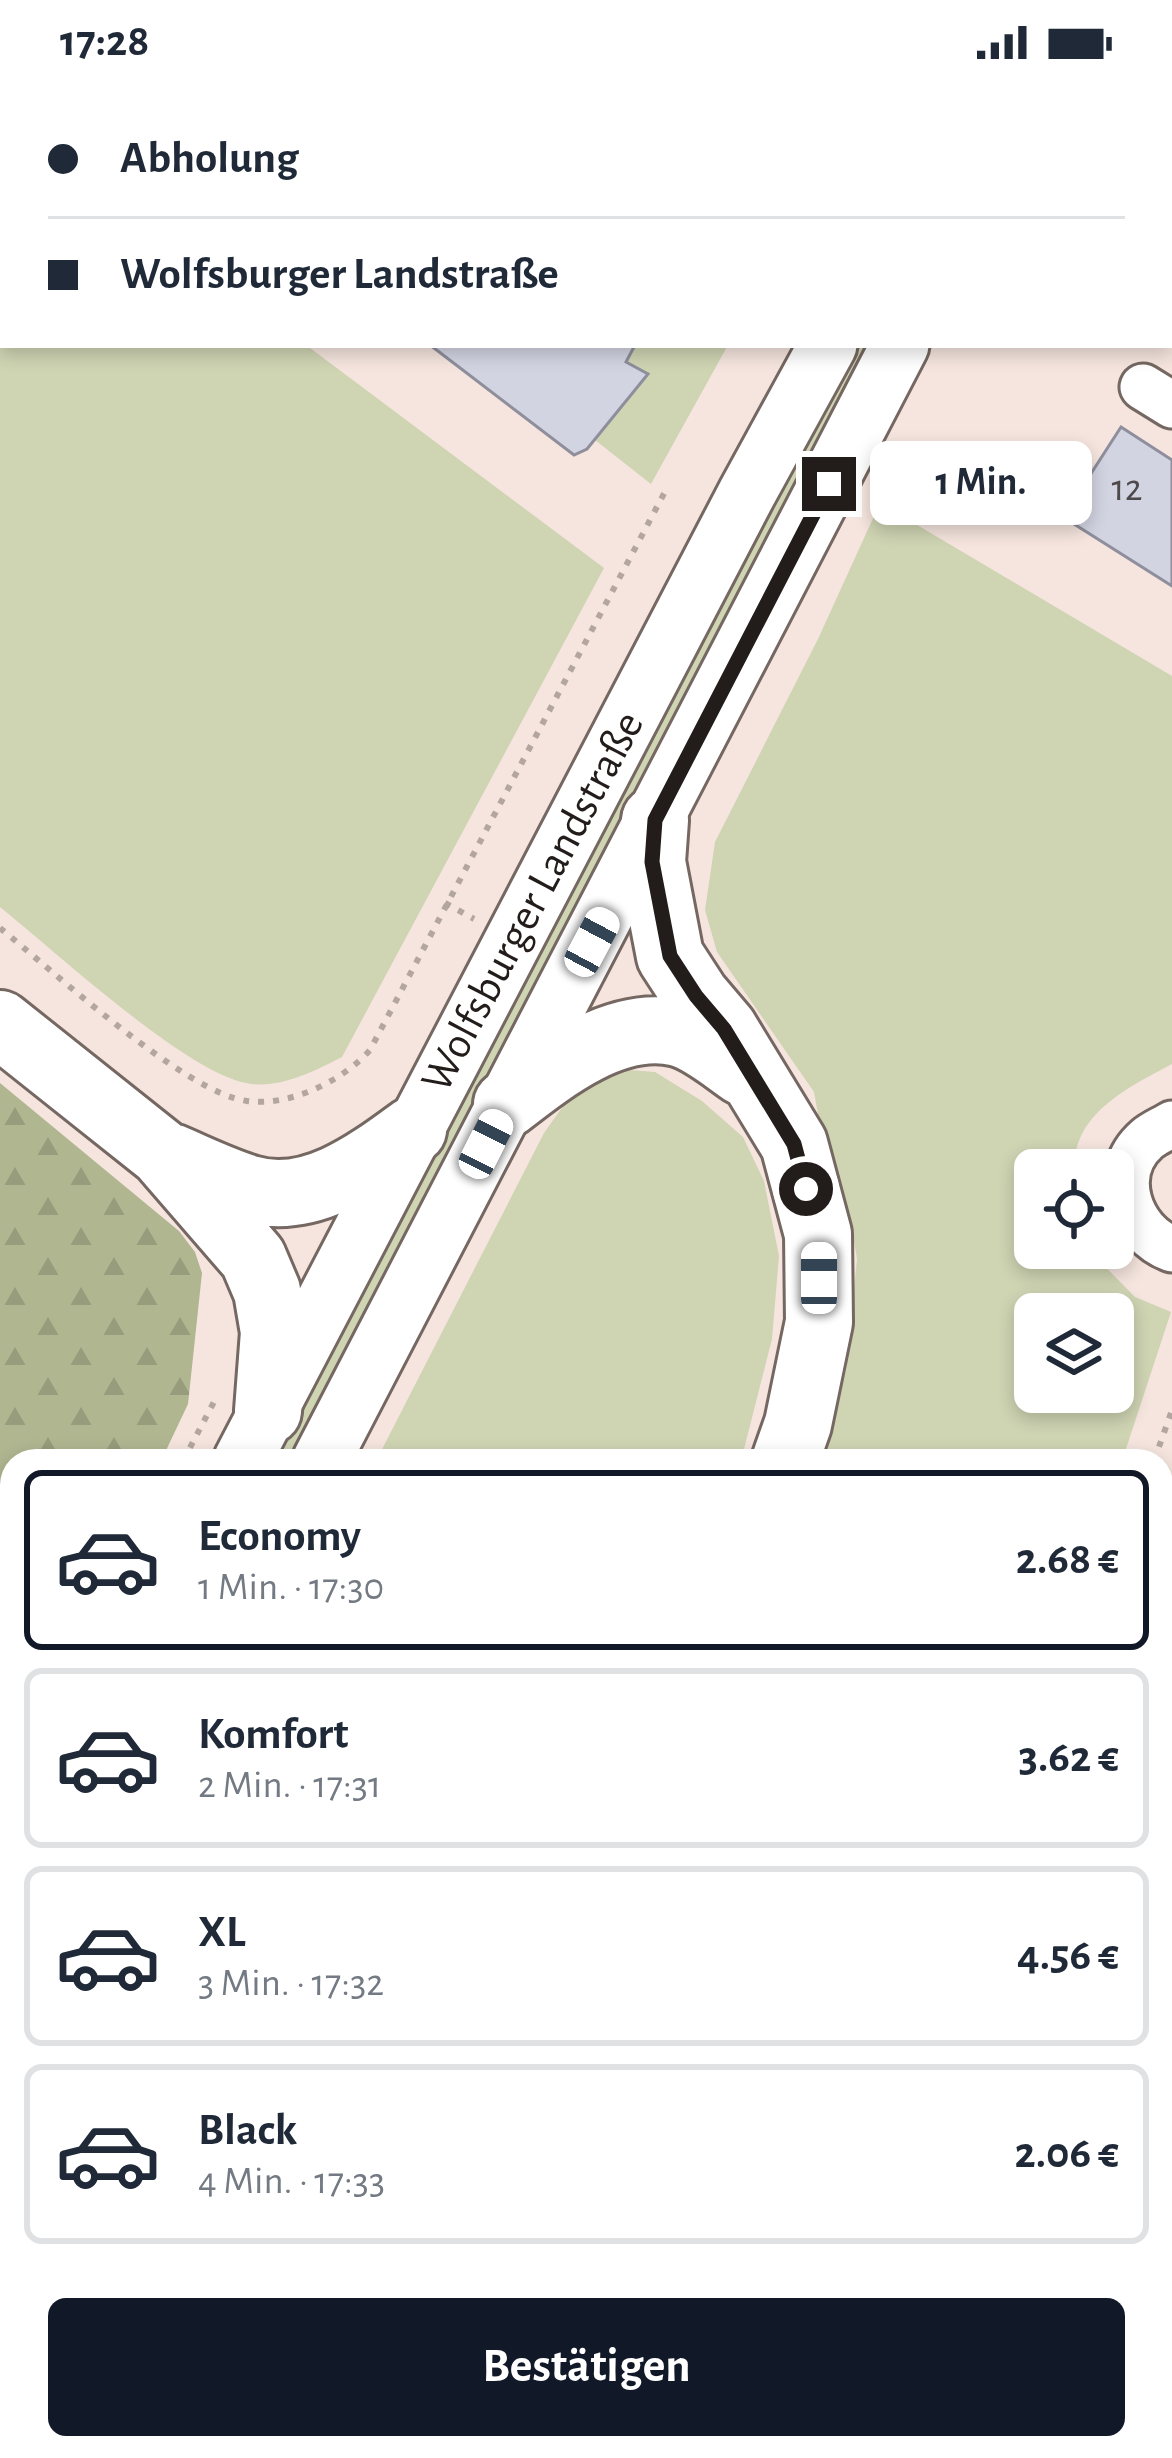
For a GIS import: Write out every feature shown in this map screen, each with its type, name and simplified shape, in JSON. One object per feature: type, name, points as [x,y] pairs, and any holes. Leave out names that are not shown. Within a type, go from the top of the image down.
[{"type":"highway","points":[[655,820],[652,862],[670,956],[724,1029],[794,1144],[818,1234],[819,1322],[789,1449]]},
{"type":"highway","points":[[0,1024],[162,1154],[253,1258],[267,1291],[274,1332],[255,1436]]},
{"type":"highway","points":[[507,1104],[577,1055],[644,1032],[678,1034],[754,1079]]},
{"type":"highway","points":[[162,1154],[254,1191],[287,1191],[315,1188],[365,1166],[413,1130]]},
{"type":"main road","name":"Wolfsburger Landstraße","points":[[255,1436],[826,348]]},
{"type":"main road","name":"Wolfsburger Landstraße","points":[[327,1449],[898,348]]},
{"type":"street","points":[[1172,1124],[1145,1140],[1126,1181],[1132,1216],[1154,1242],[1172,1249]]},
{"type":"path","points":[[0,928],[164,1059],[220,1093],[248,1102],[281,1099],[352,1070],[370,1050],[668,486]]},
{"type":"path","points":[[1158,1449],[1172,1409]]},
{"type":"green space","points":[[0,348],[310,348],[604,568],[342,1057],[283,1082],[246,1083],[220,1074],[120,1007],[0,907]]},
{"type":"green space","points":[[633,348],[726,348],[651,484],[595,440],[648,375],[626,362]]},
{"type":"green space","points":[[857,348],[867,348],[836,403],[816,459],[302,1449],[273,1449]]},
{"type":"green space","points":[[880,503],[1172,676],[1172,1064],[1107,1104],[1093,1118],[1076,1149],[1014,1149],[1014,1269],[1108,1269],[1131,1293],[1014,1293],[1014,1413],[1134,1413],[1134,1296],[1171,1312],[1126,1449],[821,1449],[846,1371],[857,1259],[849,1212],[821,1131],[814,1092],[717,952],[705,910],[715,842],[818,639]]},
{"type":"green space","points":[[617,1069],[655,1072],[702,1101],[743,1137],[764,1181],[779,1256],[772,1339],[744,1449],[382,1449],[544,1133],[573,1092]]},
{"type":"green space","points":[[0,1083],[179,1231],[195,1252],[202,1273],[188,1404],[167,1449],[0,1449]]},
{"type":"building","points":[[434,348],[633,348],[626,362],[648,374],[587,449],[574,455]]},
{"type":"building","points":[[1121,427],[1172,460],[1172,586],[1063,517]]},
{"type":"route","points":[[806,1189],[794,1144],[724,1029],[670,956],[652,862],[655,820],[829,484]]}]
